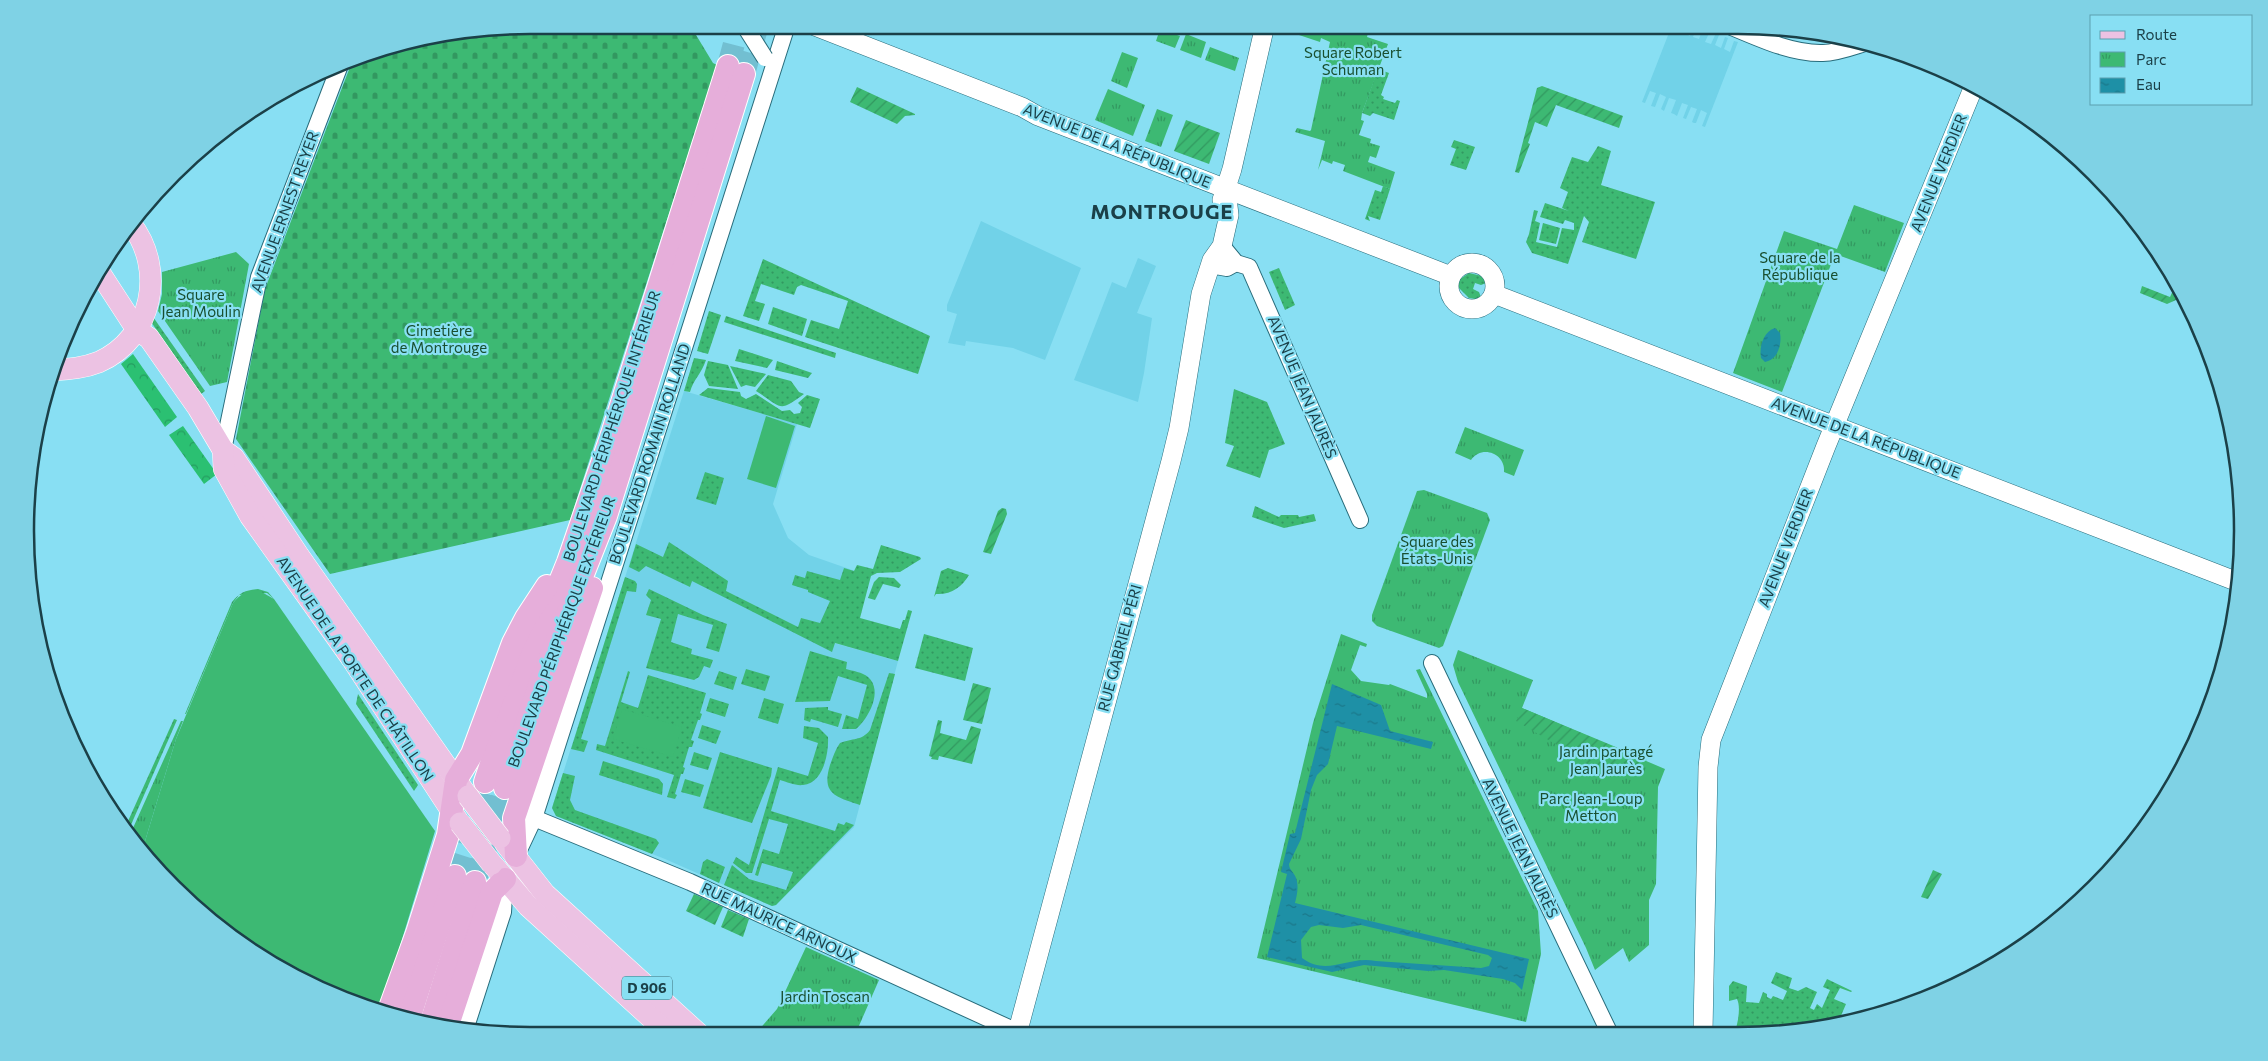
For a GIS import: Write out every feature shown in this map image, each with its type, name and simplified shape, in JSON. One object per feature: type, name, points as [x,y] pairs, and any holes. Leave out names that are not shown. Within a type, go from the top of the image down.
[{"type":"highway","name":"BOULEVARD PÉRIPHÉRIQUE EXTÉRIEUR","points":[[479,786],[541,680],[606,516],[736,70]]},
{"type":"highway","name":"BOULEVARD PÉRIPHÉRIQUE INTÉRIEUR","points":[[479,786],[472,754],[513,643],[526,618],[574,543],[736,70]]},
{"type":"highway","points":[[516,856],[514,818],[590,596],[606,516]]},
{"type":"highway","points":[[390,1007],[447,839],[456,818],[479,786]]},
{"type":"highway","points":[[450,1020],[499,872]]},
{"type":"highway","points":[[412,1012],[465,879],[432,1018]]},
{"type":"main road","name":"AVENUE DE LA RÉPUBLIQUE","points":[[835,34],[1451,276]]},
{"type":"main road","name":"RUE GABRIEL PÉRI","points":[[1021,1027],[1171,461],[1179,428],[1201,294],[1229,215],[1226,189],[1263,34]]},
{"type":"main road","name":"AVENUE VERDIER","points":[[1702,1027],[1708,766],[1711,740],[1834,426],[1971,92]]},
{"type":"main road","points":[[61,369],[80,368],[101,361],[126,343],[137,330],[149,305],[151,272],[144,246],[135,230]]},
{"type":"main road","points":[[1468,264],[1482,266],[1492,275],[1494,294],[1491,300],[1482,307],[1470,309],[1461,306],[1453,300],[1449,291],[1451,276],[1461,266],[1468,264]]},
{"type":"main road","name":"AVENUE DE LA PORTE DE CHÂTILLON","points":[[103,277],[137,330],[149,338],[198,408],[223,450],[234,458],[299,556],[479,786],[500,838],[516,856]]},
{"type":"main road","name":"AVENUE DE LA RÉPUBLIQUE","points":[[1494,294],[2231,579]]},
{"type":"main road","name":"AVENUE DE LA PORTE DE CHÂTILLON","points":[[223,450],[224,469],[250,516],[352,659],[456,818],[499,872]]},
{"type":"main road","name":"BOULEVARD ROMAIN ROLLAND","points":[[499,872],[516,856]]},
{"type":"main road","name":"D 906","points":[[516,856],[545,894],[691,1027]]},
{"type":"main road","name":"D 906","points":[[499,872],[533,911],[661,1027]]},
{"type":"street","points":[[750,34],[769,63]]},
{"type":"street","name":"BOULEVARD ROMAIN ROLLAND","points":[[516,856],[534,818],[769,63],[782,34]]},
{"type":"street","points":[[1752,34],[1780,45],[1814,53],[1832,52],[1851,47]]},
{"type":"street","name":"AVENUE ERNEST REYER","points":[[223,450],[259,277],[337,73]]},
{"type":"street","name":"AVENUE JEAN JAURÈS","points":[[1215,256],[1249,267],[1360,520]]},
{"type":"street","name":"AVENUE JEAN JAURÈS","points":[[1432,663],[1607,1027]]},
{"type":"street","name":"RUE MAURICE ARNOUX","points":[[534,818],[690,882],[1004,1027]]},
{"type":"street","points":[[467,1023],[503,912],[499,872]]},
{"type":"shaded area","points":[[1668,34],[1686,34],[1690,36],[1694,34],[1693,37],[1699,39],[1701,34],[1709,34],[1705,42],[1711,44],[1716,34],[1718,34],[1719,35],[1715,45],[1721,48],[1725,37],[1728,38],[1724,49],[1730,52],[1734,41],[1738,42],[1705,127],[1702,126],[1707,113],[1701,110],[1696,123],[1692,122],[1697,109],[1691,107],[1686,119],[1683,118],[1688,105],[1682,103],[1677,116],[1671,113],[1676,100],[1669,98],[1664,111],[1661,109],[1666,97],[1660,94],[1655,107],[1651,106],[1656,93],[1650,91],[1645,103],[1642,102]]},
{"type":"shaded area","points":[[981,221],[1081,268],[1045,360],[1013,348],[966,341],[965,346],[948,343],[957,314],[947,311],[947,305]]},
{"type":"shaded area","points":[[1138,258],[1156,266],[1137,313],[1152,318],[1138,402],[1074,380],[1112,282],[1126,288]]},
{"type":"shaded area","points":[[684,391],[797,424],[773,504],[788,538],[809,555],[855,571],[834,643],[898,661],[854,827],[776,905],[772,906],[665,859],[556,816],[552,808]]},
{"type":"green space","name":"Cimetière de Montrouge","points":[[530,34],[695,34],[713,63],[717,65],[570,520],[330,574],[236,439],[265,289],[349,68],[371,60],[434,43],[498,35]]},
{"type":"green space","points":[[1158,34],[1180,36],[1175,48],[1156,41]]},
{"type":"green space","points":[[1186,34],[1206,42],[1201,58],[1180,50]]},
{"type":"green space","name":"Square Robert Schuman","points":[[1296,34],[1368,34],[1367,37],[1388,44],[1362,113],[1361,120],[1364,121],[1359,135],[1371,139],[1370,143],[1380,146],[1376,158],[1370,156],[1368,162],[1395,172],[1390,189],[1343,171],[1345,165],[1333,161],[1332,164],[1322,160],[1318,170],[1325,141],[1295,132],[1297,128],[1311,130],[1330,42],[1321,38],[1320,42]]},
{"type":"green space","points":[[1210,47],[1239,58],[1235,71],[1205,60]]},
{"type":"green space","points":[[1122,52],[1138,58],[1127,88],[1111,81]]},
{"type":"green space","points":[[1378,69],[1389,73],[1381,95],[1384,97],[1383,99],[1395,103],[1397,100],[1400,101],[1394,120],[1373,113],[1370,116],[1362,113]]},
{"type":"green space","points":[[1542,86],[1623,116],[1619,128],[1556,105],[1547,127],[1535,122],[1528,143],[1530,144],[1519,173],[1515,172],[1537,88]]},
{"type":"green space","points":[[857,87],[915,115],[905,116],[897,124],[850,102]]},
{"type":"green space","points":[[1108,89],[1145,105],[1133,136],[1095,120]]},
{"type":"green space","points":[[1157,109],[1173,115],[1161,147],[1145,141]]},
{"type":"green space","points":[[1186,120],[1220,133],[1209,164],[1174,151]]},
{"type":"green space","points":[[1454,140],[1475,147],[1466,170],[1450,165],[1456,149],[1451,147]]},
{"type":"green space","points":[[1598,146],[1611,151],[1601,185],[1655,202],[1636,259],[1582,242],[1589,222],[1584,216],[1568,264],[1532,253],[1526,242],[1534,210],[1538,211],[1535,221],[1540,223],[1536,242],[1557,247],[1562,228],[1574,230],[1574,223],[1565,220],[1563,224],[1540,217],[1545,203],[1569,211],[1562,208],[1568,192],[1560,188],[1572,157],[1588,162]]},
{"type":"green space","points":[[1383,186],[1390,189],[1380,220],[1368,216],[1370,221],[1365,219],[1375,190],[1381,192]]},
{"type":"green space","name":"Square de la République","points":[[1854,205],[1904,223],[1885,272],[1835,254],[1782,392],[1733,373],[1784,231],[1837,249]]},
{"type":"green space","points":[[1543,223],[1560,228],[1556,244],[1539,240]]},
{"type":"green space","name":"Square Jean Moulin","points":[[236,252],[249,264],[227,382],[210,386],[158,311],[162,294],[162,272]]},
{"type":"green space","points":[[763,259],[930,336],[918,374],[805,337],[811,320],[839,329],[848,301],[801,285],[797,287],[794,295],[761,284],[755,301],[765,304],[759,321],[743,316]]},
{"type":"green space","points":[[1279,268],[1295,305],[1285,310],[1269,272]]},
{"type":"green space","points":[[1469,273],[1482,276],[1489,282],[1481,285],[1475,283],[1473,289],[1479,292],[1482,300],[1469,298],[1458,287],[1460,279]]},
{"type":"green space","points":[[2142,286],[2170,297],[2173,291],[2177,299],[2167,304],[2140,293]]},
{"type":"green space","points":[[773,307],[807,319],[802,336],[768,324]]},
{"type":"green space","points":[[709,311],[721,315],[708,354],[697,351]]},
{"type":"green space","points":[[151,314],[205,391],[201,394],[149,319]]},
{"type":"green space","points":[[726,316],[836,353],[835,358],[724,322]]},
{"type":"green space","points":[[739,349],[773,360],[767,368],[735,361]]},
{"type":"green space","points":[[133,354],[177,417],[165,427],[121,364]]},
{"type":"green space","points":[[694,358],[706,360],[690,392],[684,391]]},
{"type":"green space","points":[[708,361],[728,365],[738,389],[709,386],[704,375]]},
{"type":"green space","points":[[777,361],[812,373],[808,378],[775,370]]},
{"type":"green space","points":[[730,366],[766,374],[755,387],[746,385],[741,387]]},
{"type":"green space","points":[[768,375],[791,381],[799,392],[804,394],[785,406],[776,404],[756,391]]},
{"type":"green space","points":[[708,388],[740,392],[741,396],[746,399],[756,394],[782,411],[790,410],[794,414],[800,413],[802,407],[798,403],[807,395],[820,399],[810,428],[699,395]]},
{"type":"green space","points":[[1234,389],[1267,402],[1285,444],[1269,450],[1260,478],[1226,466],[1234,446],[1225,443]]},
{"type":"green space","points":[[766,416],[795,426],[776,488],[747,479]]},
{"type":"green space","points":[[183,426],[217,474],[204,484],[169,435]]},
{"type":"green space","points":[[1465,427],[1524,450],[1514,476],[1504,472],[1501,460],[1492,453],[1481,453],[1471,460],[1455,453]]},
{"type":"green space","points":[[705,472],[724,478],[716,505],[696,499]]},
{"type":"green space","name":"Square des États-Unis","points":[[1424,490],[1487,513],[1490,520],[1443,646],[1439,648],[1377,626],[1372,621],[1372,615],[1417,491]]},
{"type":"green space","points":[[1255,506],[1279,517],[1281,515],[1298,515],[1299,517],[1314,514],[1316,521],[1284,528],[1252,517]]},
{"type":"green space","points":[[1002,508],[1006,509],[1007,514],[991,554],[983,552],[998,511]]},
{"type":"green space","points":[[669,542],[728,581],[726,591],[798,627],[801,618],[820,623],[830,601],[808,592],[808,590],[792,585],[795,575],[805,578],[807,571],[840,580],[844,568],[854,571],[857,565],[873,569],[881,545],[920,557],[921,559],[900,572],[877,573],[871,576],[860,618],[900,629],[908,610],[912,611],[898,661],[835,643],[832,652],[692,581],[690,587],[646,566],[639,572],[629,567],[636,544],[663,557]]},
{"type":"green space","points":[[948,568],[969,575],[956,589],[951,592],[936,594],[934,597],[941,571]]},
{"type":"green space","points":[[625,577],[635,581],[637,584],[636,592],[627,591],[581,739],[588,741],[584,752],[571,749]]},
{"type":"green space","points":[[879,577],[894,578],[901,585],[899,588],[883,584],[875,600],[868,598],[874,582]]},
{"type":"green space","points":[[258,589],[268,592],[274,599],[267,593],[240,595]]},
{"type":"green space","points":[[649,589],[703,615],[727,624],[719,652],[706,648],[713,625],[678,614],[671,642],[692,649],[691,654],[713,660],[710,668],[704,666],[699,677],[694,680],[646,668],[661,619],[646,615],[651,600],[646,595]]},
{"type":"green space","points":[[258,590],[274,599],[435,831],[382,1004],[311,976],[255,944],[203,904],[179,882],[144,843],[176,739],[233,603],[244,593]]},
{"type":"green space","points":[[238,596],[233,603],[185,714],[232,602]]},
{"type":"green space","points":[[924,634],[973,648],[965,681],[915,668]]},
{"type":"green space","points":[[1341,634],[1367,644],[1366,647],[1360,645],[1351,670],[1361,681],[1390,684],[1427,698],[1416,670],[1420,669],[1538,911],[1541,954],[1526,1022],[1257,958],[1313,723]]},
{"type":"green space","name":"Parc Jean-Loup Metton","points":[[1458,650],[1533,680],[1522,708],[1665,769],[1658,787],[1656,884],[1649,900],[1649,945],[1629,962],[1623,948],[1595,970],[1458,682],[1453,665]]},
{"type":"green space","points":[[810,651],[847,662],[846,669],[863,674],[873,683],[875,690],[873,704],[865,719],[856,729],[842,729],[846,715],[858,719],[867,685],[838,676],[830,701],[795,702]]},
{"type":"green space","points":[[746,669],[770,676],[765,691],[741,684]]},
{"type":"green space","points":[[628,671],[630,672],[621,702],[638,708],[648,675],[706,693],[700,713],[702,714],[691,740],[694,741],[692,747],[689,747],[683,767],[685,768],[683,774],[681,774],[675,799],[667,797],[674,775],[596,750],[597,744],[605,746]]},
{"type":"green space","points":[[719,671],[737,677],[733,690],[714,684]]},
{"type":"green space","points":[[889,673],[895,674],[860,805],[838,796],[829,788],[828,775],[830,765],[840,743],[860,738],[870,730]]},
{"type":"green space","points":[[973,683],[991,688],[982,724],[963,720]]},
{"type":"green space","points":[[358,694],[418,785],[414,791],[356,704]]},
{"type":"green space","points":[[710,698],[729,704],[725,717],[706,711]]},
{"type":"green space","points":[[764,698],[784,704],[778,724],[758,718]]},
{"type":"green space","points":[[828,707],[828,710],[842,714],[838,727],[811,719],[810,722],[804,720],[805,708]]},
{"type":"green space","name":"Jardin partagé Jean Jaurès","points":[[1522,708],[1647,760],[1603,780],[1576,756],[1516,721]]},
{"type":"green space","points":[[622,709],[682,727],[673,757],[613,739]]},
{"type":"green space","points":[[174,719],[177,720],[131,826],[128,821]]},
{"type":"green space","points":[[938,720],[942,721],[940,733],[966,740],[971,726],[981,729],[972,764],[939,756],[938,760],[931,759],[932,757],[929,756]]},
{"type":"green space","points":[[181,721],[183,721],[144,843],[133,828]]},
{"type":"green space","points":[[702,725],[721,731],[716,744],[698,738]]},
{"type":"green space","points":[[804,726],[819,728],[828,737],[826,759],[823,767],[820,774],[810,783],[797,785],[780,780],[771,811],[835,831],[838,823],[844,825],[846,822],[854,825],[776,905],[772,906],[724,885],[732,865],[749,879],[786,890],[793,872],[762,863],[758,876],[755,875],[763,849],[779,854],[788,824],[769,819],[752,873],[746,873],[733,863],[736,857],[749,865],[778,767],[808,776],[818,743],[803,738]]},
{"type":"green space","points":[[694,752],[712,758],[708,770],[690,765]]},
{"type":"green space","points":[[720,752],[772,768],[771,776],[752,823],[703,808]]},
{"type":"green space","points":[[603,761],[659,779],[663,784],[662,795],[599,775]]},
{"type":"green space","points":[[563,773],[575,776],[570,800],[575,810],[656,839],[659,843],[652,854],[556,816],[552,808]]},
{"type":"green space","points":[[685,779],[704,785],[700,797],[681,792]]},
{"type":"green space","points":[[707,859],[725,867],[719,883],[700,874],[703,862]]},
{"type":"green space","points":[[1933,870],[1942,874],[1928,899],[1921,897]]},
{"type":"green space","points":[[694,894],[723,907],[715,925],[686,911]]},
{"type":"green space","points":[[728,910],[749,919],[743,937],[721,927]]},
{"type":"green space","name":"Jardin Toscan","points":[[806,947],[879,980],[858,1027],[761,1027],[777,1009]]},
{"type":"green space","points":[[1776,972],[1792,978],[1789,988],[1798,991],[1806,987],[1817,992],[1810,1008],[1814,1010],[1817,1004],[1822,1008],[1830,990],[1823,987],[1827,979],[1852,991],[1840,988],[1834,999],[1846,1004],[1841,1016],[1802,1023],[1736,1027],[1739,1006],[1737,999],[1729,1001],[1729,986],[1733,981],[1747,986],[1746,1002],[1759,1003],[1763,992],[1771,999],[1773,996],[1783,1000],[1787,991],[1771,983]]},
{"type":"water","points":[[1775,328],[1780,333],[1780,346],[1776,355],[1765,362],[1761,358],[1761,345],[1767,333]]},
{"type":"water","points":[[1332,684],[1381,705],[1390,731],[1433,742],[1431,749],[1337,726],[1328,764],[1317,775],[1311,790],[1301,839],[1289,864],[1297,881],[1295,903],[1529,959],[1522,990],[1515,983],[1503,979],[1444,970],[1428,971],[1364,965],[1332,972],[1267,957],[1287,874],[1281,872],[1290,834],[1295,833]],"holes":[[[1319,925],[1343,928],[1361,925],[1488,955],[1492,958],[1489,966],[1481,968],[1366,960],[1321,966],[1302,958],[1301,940],[1311,927]]]},
{"type":"tunnel","points":[[728,66],[737,34]]},
{"type":"tunnel","points":[[744,74],[755,34]]},
{"type":"tunnel","points":[[455,876],[485,782]]},
{"type":"tunnel","points":[[475,882],[505,788]]},
{"type":"district","name":"MONTROUGE","points":[[1162,212]]}]
